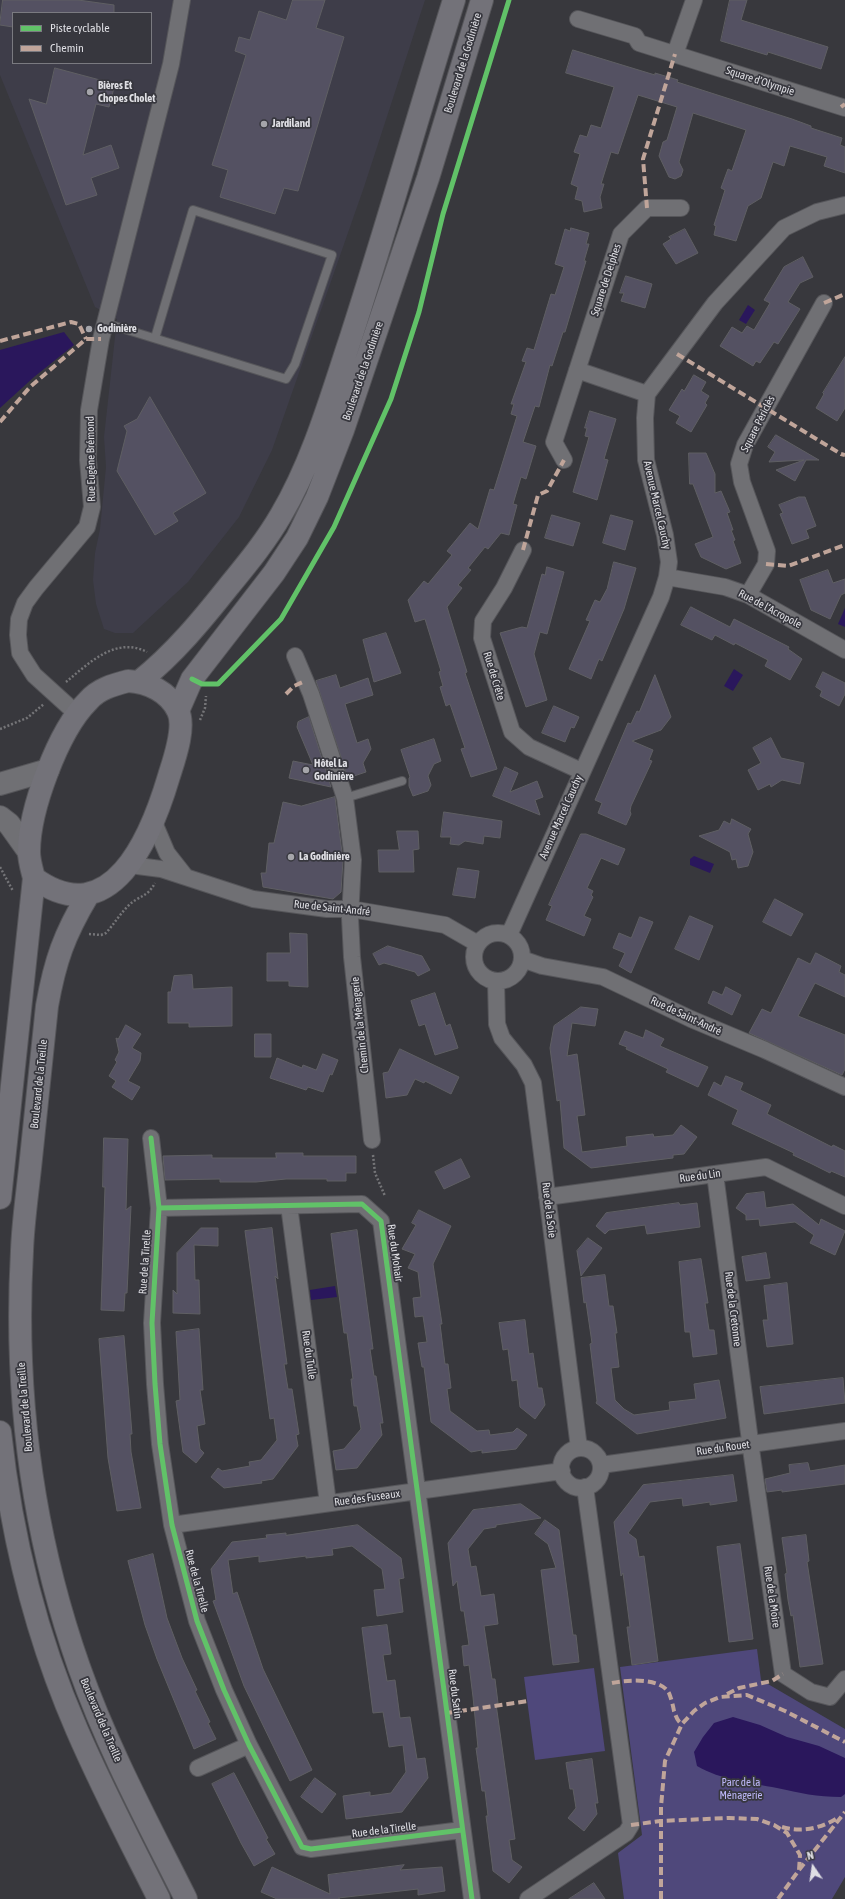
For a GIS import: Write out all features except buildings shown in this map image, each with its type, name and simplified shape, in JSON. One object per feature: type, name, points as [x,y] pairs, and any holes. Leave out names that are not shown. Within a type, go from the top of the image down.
[{"type":"main road","name":"Boulevard de la Godinière","points":[[140,682],[165,661],[207,614],[258,551],[281,516],[291,497],[331,398],[361,306],[454,0]]},
{"type":"main road","name":"Boulevard de la Godinière","points":[[178,711],[192,679],[274,573],[297,538],[317,498],[343,430],[425,186],[482,0]]},
{"type":"main road","points":[[0,1198],[34,878],[29,852],[36,809],[48,770],[77,714],[88,700],[105,688],[128,681],[140,682],[162,692],[178,711],[180,721],[178,746],[164,794],[153,820],[130,865],[117,879],[103,889],[88,896],[56,892],[34,878]]},
{"type":"main road","points":[[0,784],[48,770]]},
{"type":"main road","points":[[0,817],[9,824],[29,852]]},
{"type":"main road","name":"Boulevard de la Treille","points":[[88,896],[70,925],[60,949],[52,974],[47,1006],[22,1250],[20,1343],[22,1394],[27,1446],[46,1553],[59,1604],[79,1668],[119,1763],[186,1899]]},
{"type":"main road","points":[[0,1432],[16,1535],[43,1641],[76,1729],[159,1899]]},
{"type":"street","name":"Rue Eugène Brémond","points":[[77,714],[34,675],[20,653],[18,634],[19,619],[25,603],[36,588],[87,527],[92,507],[88,460],[89,410],[105,323],[171,64],[182,0]]},
{"type":"street","points":[[675,54],[694,0]]},
{"type":"street","name":"Square d’Olympie","points":[[578,19],[635,36],[639,43],[845,108]]},
{"type":"street","name":"Avenue Marcel Cauchy","points":[[509,935],[581,771],[661,597],[667,577],[669,562],[665,535],[646,460],[644,418],[647,394],[715,303],[784,228],[818,212],[845,205]]},
{"type":"street","name":"Square de Delphes","points":[[564,460],[554,442],[621,234],[647,208],[681,208]]},
{"type":"street","name":"Square Périclès","points":[[748,595],[766,564],[767,550],[748,500],[739,464],[745,445],[824,303]]},
{"type":"street","points":[[578,370],[647,394]]},
{"type":"street","name":"Rue de Crête","points":[[523,550],[504,588],[483,621],[482,638],[512,732],[529,747],[581,771]]},
{"type":"street","name":"Rue de l’Acropole","points":[[667,577],[725,587],[748,595],[845,650]]},
{"type":"street","name":"Chemin de la Ménagerie","points":[[295,656],[313,701],[345,798],[353,860],[351,909],[352,958],[372,1140]]},
{"type":"street","points":[[153,820],[167,853],[185,876]]},
{"type":"street","name":"Rue de Saint-André","points":[[130,865],[161,869],[254,899],[327,909],[351,909],[445,925],[478,944]]},
{"type":"street","points":[[495,933],[509,935],[520,945],[522,959],[516,973],[503,980],[496,981],[488,978],[477,967],[474,960],[478,944],[488,935],[495,933]]},
{"type":"street","name":"Rue de Saint-André","points":[[522,959],[542,966],[603,977],[691,1019],[765,1050],[845,1087]]},
{"type":"street","name":"Rue de la Soie","points":[[496,981],[497,1024],[502,1038],[524,1065],[533,1083],[579,1448]]},
{"type":"street","name":"Rue de la Tirelle","points":[[151,1138],[159,1208],[152,1323],[160,1444],[172,1525],[197,1621],[224,1690],[249,1745],[302,1846],[311,1849],[462,1830]]},
{"type":"street","name":"Rue du Lin","points":[[547,1197],[766,1166],[845,1206]]},
{"type":"street","name":"Rue de la Cretonne","points":[[715,1174],[750,1444]]},
{"type":"street","name":"Rue du Mohair","points":[[159,1208],[362,1204],[381,1221],[418,1491]]},
{"type":"street","name":"Rue du Tulle","points":[[290,1206],[328,1503]]},
{"type":"street","name":"Rue du Rouet","points":[[601,1465],[845,1431]]},
{"type":"street","name":"Rue de la Moire","points":[[750,1444],[783,1674],[811,1692],[830,1697],[845,1680]]},
{"type":"street","points":[[579,1448],[590,1450],[599,1459],[601,1465],[601,1471],[596,1481],[585,1487],[573,1486],[564,1477],[562,1471],[562,1465],[568,1454],[579,1448]]},
{"type":"street","name":"Rue des Fuseaux","points":[[172,1525],[562,1471]]},
{"type":"street","points":[[528,1899],[626,1833],[631,1825],[585,1487]]},
{"type":"street","name":"Rue du Satin","points":[[418,1491],[472,1899]]},
{"type":"street","points":[[198,1768],[249,1745]]},
{"type":"lane","points":[[105,323],[286,379],[294,364],[332,255],[193,210],[155,338]]},
{"type":"lane","points":[[345,798],[402,781]]},
{"type":"path","points":[[372,1140],[375,1173],[385,1196]]},
{"type":"shaded area","points":[[0,0],[425,0],[364,187],[272,450],[239,517],[188,582],[133,633],[115,633],[104,629],[96,604],[93,580],[106,467],[104,437],[117,319],[95,307],[0,75]]},
{"type":"shaded area","points":[[748,305],[755,310],[746,324],[739,320]]},
{"type":"shaded area","points":[[64,332],[74,345],[34,377],[0,408],[0,350]]},
{"type":"shaded area","points":[[845,608],[845,627],[838,624]]},
{"type":"shaded area","points":[[734,669],[743,675],[733,691],[724,686]]},
{"type":"shaded area","points":[[694,856],[714,864],[710,873],[690,865],[690,859]]},
{"type":"shaded area","points":[[335,1286],[337,1297],[311,1300],[310,1290]]},
{"type":"shaded area","points":[[733,1717],[760,1725],[787,1737],[819,1746],[845,1758],[845,1794],[841,1797],[832,1797],[747,1783],[716,1775],[697,1766],[694,1752],[703,1737],[714,1723]]},
{"type":"green space","name":"Parc de la Ménagerie","points":[[757,1649],[761,1680],[845,1729],[845,1877],[832,1899],[624,1899],[618,1853],[642,1835],[620,1667]]},
{"type":"green space","points":[[594,1668],[605,1751],[535,1760],[524,1677]]},
{"type":"marked path","points":[[647,208],[643,159],[675,54]]},
{"type":"marked path","points":[[841,107],[845,104]]},
{"type":"marked path","points":[[824,303],[845,294]]},
{"type":"marked path","points":[[0,341],[71,322],[79,324],[86,339]]},
{"type":"marked path","points":[[0,422],[30,387],[86,339],[101,339]]},
{"type":"marked path","points":[[677,354],[841,454],[845,455]]},
{"type":"marked path","points":[[523,550],[538,495],[547,491],[564,460]]},
{"type":"marked path","points":[[766,564],[788,566],[845,545]]},
{"type":"marked path","points":[[286,694],[294,686],[305,681]]},
{"type":"marked path","points":[[727,1694],[739,1688],[772,1681],[783,1674]]},
{"type":"marked path","points":[[612,1683],[642,1681],[658,1684],[665,1688],[669,1693],[677,1718],[682,1724]]},
{"type":"marked path","points":[[661,1899],[661,1807],[665,1761],[682,1724],[694,1711],[705,1703],[720,1697],[747,1695],[785,1711],[845,1742]]},
{"type":"marked path","points":[[447,1713],[528,1701]]},
{"type":"marked path","points":[[799,1870],[845,1812]]},
{"type":"marked path","points":[[782,1827],[797,1830],[819,1827],[839,1817]]},
{"type":"marked path","points":[[631,1825],[660,1821],[729,1818],[757,1819],[774,1825],[787,1833],[800,1855],[799,1870],[778,1899]]},
{"type":"cycle path","points":[[192,679],[202,684],[218,684],[281,619],[334,527],[391,399],[419,312],[443,214],[509,0]]},
{"type":"cycle path","points":[[151,1138],[159,1208],[152,1323],[160,1444],[172,1525],[197,1621],[224,1690],[249,1745],[302,1847],[311,1849],[462,1830]]},
{"type":"cycle path","points":[[159,1208],[362,1204],[381,1221],[472,1899]]},
{"type":"place","name":"Bières Et Chopes Cholet","points":[[90,92]]},
{"type":"place","name":"Jardiland","points":[[264,124]]},
{"type":"place","name":"Godinière","points":[[89,329]]},
{"type":"place","name":"Hôtel La Godinière","points":[[306,770]]},
{"type":"place","name":"La Godinière","points":[[291,857]]}]
